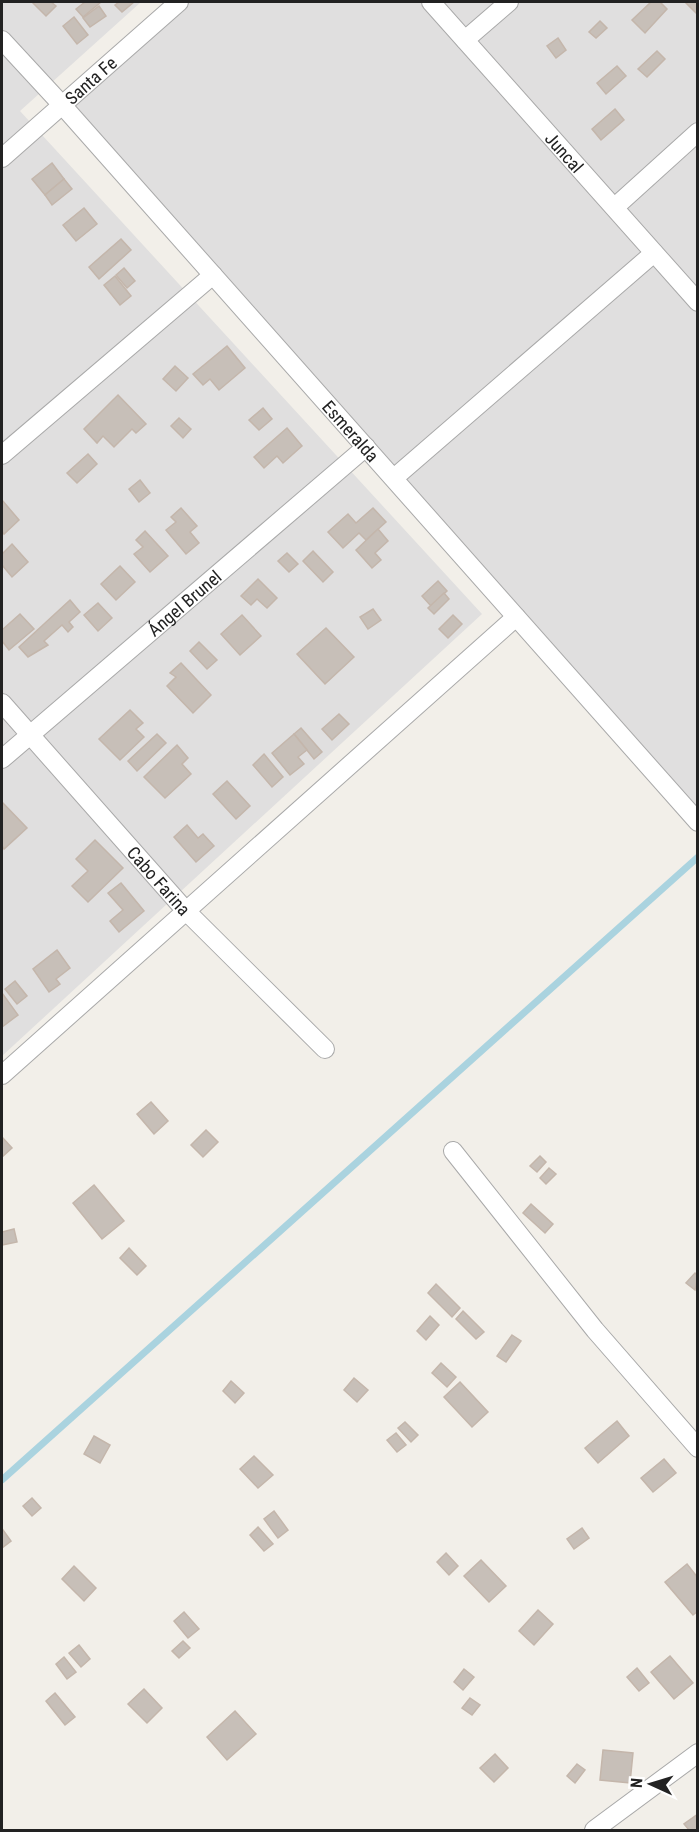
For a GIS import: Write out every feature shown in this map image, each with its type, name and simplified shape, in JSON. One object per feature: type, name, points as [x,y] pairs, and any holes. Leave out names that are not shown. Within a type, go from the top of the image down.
[{"type":"street","name":"Santa Fe","points":[[2,158],[179,2]]},
{"type":"street","name":"Juncal","points":[[431,2],[698,302]]},
{"type":"street","points":[[465,40],[509,2]]},
{"type":"street","name":"Esmeralda","points":[[2,40],[516,617],[691,802],[698,822]]},
{"type":"street","points":[[615,207],[698,132]]},
{"type":"street","points":[[394,478],[654,253]]},
{"type":"street","points":[[2,455],[213,275]]},
{"type":"street","name":"Ángel Brunel","points":[[2,759],[28,734],[366,447]]},
{"type":"street","points":[[2,1075],[226,878],[516,617]]},
{"type":"street","name":"Cabo Farina","points":[[2,704],[186,911],[325,1049]]},
{"type":"street","points":[[453,1151],[595,1330],[698,1448]]},
{"type":"street","points":[[594,1830],[698,1753]]},
{"type":"shaded area","points":[[2,2],[141,2],[20,111],[482,614],[2,1056]]},
{"type":"shaded area","points":[[179,2],[697,2],[697,822],[63,106]]},
{"type":"building","points":[[32,2],[51,2],[56,6],[46,16]]},
{"type":"building","points":[[85,2],[101,2],[83,17],[76,9]]},
{"type":"building","points":[[119,2],[134,2],[122,12],[115,5]]},
{"type":"building","points":[[651,2],[660,2],[667,9],[645,33],[632,20]]},
{"type":"building","points":[[685,2],[698,2],[698,13],[697,14]]},
{"type":"building","points":[[99,6],[106,16],[90,27],[83,18]]},
{"type":"building","points":[[74,17],[88,35],[77,44],[63,26]]},
{"type":"building","points":[[600,21],[607,28],[596,38],[589,32]]},
{"type":"building","points":[[558,38],[566,50],[556,58],[547,46]]},
{"type":"building","points":[[657,51],[665,59],[647,77],[638,69]]},
{"type":"building","points":[[617,66],[626,76],[606,94],[597,83]]},
{"type":"building","points":[[615,109],[624,120],[601,140],[592,129]]},
{"type":"building","points":[[52,163],[64,179],[45,195],[32,179]]},
{"type":"building","points":[[64,179],[72,189],[52,205],[45,195]]},
{"type":"building","points":[[84,208],[97,224],[76,241],[63,225]]},
{"type":"building","points":[[121,239],[131,250],[99,279],[89,267]]},
{"type":"building","points":[[124,268],[135,281],[127,288],[116,275]]},
{"type":"building","points":[[115,276],[131,296],[120,305],[104,285]]},
{"type":"building","points":[[227,346],[245,368],[219,390],[210,379],[203,385],[193,374]]},
{"type":"building","points":[[175,366],[188,378],[176,391],[163,379]]},
{"type":"building","points":[[118,395],[146,424],[136,433],[132,429],[114,447],[103,436],[97,443],[84,429]]},
{"type":"building","points":[[263,408],[272,419],[259,430],[249,420]]},
{"type":"building","points":[[179,418],[191,429],[183,438],[171,426]]},
{"type":"building","points":[[287,428],[302,446],[283,463],[277,456],[264,468],[254,457]]},
{"type":"building","points":[[88,454],[97,464],[77,483],[67,473]]},
{"type":"building","points":[[140,480],[150,493],[139,502],[129,489]]},
{"type":"building","points":[[2,500],[19,520],[4,534],[2,531]]},
{"type":"building","points":[[181,508],[197,526],[190,532],[199,543],[186,554],[166,530],[176,522],[171,517]]},
{"type":"building","points":[[373,508],[386,522],[366,540],[359,533],[343,548],[328,532],[348,514],[356,523]]},
{"type":"building","points":[[378,529],[388,541],[375,553],[381,560],[372,568],[356,550]]},
{"type":"building","points":[[145,531],[168,556],[150,572],[134,554],[143,547],[136,540]]},
{"type":"building","points":[[12,544],[28,562],[12,577],[2,565],[2,554]]},
{"type":"building","points":[[313,551],[333,572],[323,582],[303,561]]},
{"type":"building","points":[[287,553],[298,564],[289,572],[278,561]]},
{"type":"building","points":[[120,566],[135,582],[116,600],[101,584]]},
{"type":"building","points":[[258,579],[277,598],[267,608],[257,599],[251,605],[241,596]]},
{"type":"building","points":[[438,581],[447,591],[431,606],[422,596]]},
{"type":"building","points":[[444,593],[449,599],[434,614],[428,608]]},
{"type":"building","points":[[70,600],[80,612],[69,622],[73,627],[68,632],[62,625],[44,641],[48,645],[28,657],[19,647]]},
{"type":"building","points":[[98,603],[112,618],[98,631],[84,615]]},
{"type":"building","points":[[373,609],[381,620],[368,629],[360,617]]},
{"type":"building","points":[[20,614],[34,629],[9,650],[2,641],[2,630]]},
{"type":"building","points":[[242,615],[261,636],[240,655],[221,634]]},
{"type":"building","points":[[453,615],[462,624],[448,638],[439,629]]},
{"type":"building","points":[[326,628],[354,657],[325,684],[297,654]]},
{"type":"building","points":[[199,642],[217,660],[207,669],[190,651]]},
{"type":"building","points":[[181,663],[211,695],[193,713],[167,686],[176,677],[170,673]]},
{"type":"building","points":[[130,710],[143,723],[136,729],[144,737],[120,760],[99,739]]},
{"type":"building","points":[[339,714],[349,724],[332,740],[322,729]]},
{"type":"building","points":[[301,728],[322,752],[314,759],[294,734]]},
{"type":"building","points":[[157,734],[166,743],[137,771],[128,761]]},
{"type":"building","points":[[294,734],[307,750],[298,757],[304,764],[290,775],[272,753]]},
{"type":"building","points":[[177,745],[188,758],[182,764],[191,774],[165,798],[144,777]]},
{"type":"building","points":[[264,754],[283,777],[272,787],[253,765]]},
{"type":"building","points":[[227,781],[250,806],[236,819],[213,794]]},
{"type":"building","points":[[2,802],[27,828],[4,849],[2,846]]},
{"type":"building","points":[[187,825],[198,838],[203,834],[214,846],[196,862],[174,837]]},
{"type":"building","points":[[95,840],[123,868],[88,902],[72,886],[88,871],[76,859]]},
{"type":"building","points":[[121,883],[144,911],[119,932],[110,921],[123,910],[108,893]]},
{"type":"building","points":[[57,950],[70,968],[56,979],[60,984],[49,992],[33,969]]},
{"type":"building","points":[[15,981],[27,996],[17,1004],[5,989]]},
{"type":"building","points":[[2,993],[18,1015],[2,1027]]},
{"type":"building","points":[[151,1102],[168,1121],[154,1134],[137,1114]]},
{"type":"building","points":[[206,1130],[218,1142],[203,1157],[191,1145]]},
{"type":"building","points":[[2,1137],[12,1148],[2,1157]]},
{"type":"building","points":[[540,1156],[546,1162],[537,1172],[530,1166]]},
{"type":"building","points":[[549,1168],[556,1174],[546,1184],[540,1178]]},
{"type":"building","points":[[94,1185],[124,1221],[102,1239],[73,1203]]},
{"type":"building","points":[[531,1204],[553,1224],[545,1233],[523,1213]]},
{"type":"building","points":[[14,1229],[17,1242],[2,1245],[2,1232]]},
{"type":"building","points":[[129,1248],[146,1266],[137,1275],[120,1258]]},
{"type":"building","points":[[695,1273],[698,1276],[695,1290],[686,1283]]},
{"type":"building","points":[[436,1284],[460,1308],[452,1317],[428,1293]]},
{"type":"building","points":[[463,1311],[484,1332],[476,1339],[456,1319]]},
{"type":"building","points":[[430,1316],[439,1325],[426,1340],[417,1331]]},
{"type":"building","points":[[512,1335],[521,1341],[506,1362],[497,1356]]},
{"type":"building","points":[[441,1363],[456,1377],[447,1387],[432,1373]]},
{"type":"building","points":[[354,1378],[368,1390],[357,1402],[344,1390]]},
{"type":"building","points":[[231,1381],[244,1393],[235,1403],[223,1391]]},
{"type":"building","points":[[460,1382],[488,1412],[472,1427],[444,1397]]},
{"type":"building","points":[[617,1421],[629,1436],[598,1463],[585,1448]]},
{"type":"building","points":[[405,1422],[418,1435],[411,1442],[398,1428]]},
{"type":"building","points":[[396,1433],[406,1445],[397,1452],[387,1440]]},
{"type":"building","points":[[94,1436],[110,1445],[100,1463],[84,1454]]},
{"type":"building","points":[[254,1456],[273,1475],[258,1488],[240,1469]]},
{"type":"building","points":[[664,1459],[676,1473],[653,1492],[641,1478]]},
{"type":"building","points":[[32,1498],[41,1508],[32,1516],[23,1506]]},
{"type":"building","points":[[274,1511],[288,1530],[278,1538],[264,1519]]},
{"type":"building","points":[[258,1527],[273,1544],[264,1551],[250,1535]]},
{"type":"building","points":[[582,1528],[589,1538],[574,1549],[567,1539]]},
{"type":"building","points":[[2,1531],[11,1541],[2,1548]]},
{"type":"building","points":[[446,1553],[458,1566],[449,1575],[437,1562]]},
{"type":"building","points":[[481,1560],[506,1586],[489,1602],[464,1576]]},
{"type":"building","points":[[687,1564],[698,1578],[698,1611],[693,1615],[665,1582]]},
{"type":"building","points":[[74,1566],[96,1588],[84,1601],[62,1579]]},
{"type":"building","points":[[538,1610],[553,1624],[534,1645],[519,1631]]},
{"type":"building","points":[[184,1612],[199,1629],[188,1638],[174,1621]]},
{"type":"building","points":[[183,1641],[190,1648],[179,1658],[172,1651]]},
{"type":"building","points":[[79,1645],[90,1659],[81,1667],[69,1653]]},
{"type":"building","points":[[670,1656],[693,1683],[674,1699],[651,1672]]},
{"type":"building","points":[[64,1657],[76,1672],[67,1679],[56,1664]]},
{"type":"building","points":[[637,1668],[649,1683],[639,1691],[627,1677]]},
{"type":"building","points":[[464,1669],[474,1677],[463,1690],[454,1682]]},
{"type":"building","points":[[144,1689],[162,1708],[147,1723],[128,1704]]},
{"type":"building","points":[[55,1693],[75,1717],[65,1725],[46,1701]]},
{"type":"building","points":[[470,1698],[480,1705],[472,1715],[462,1708]]},
{"type":"building","points":[[235,1711],[256,1734],[227,1760],[207,1737]]},
{"type":"building","points":[[603,1750],[633,1753],[630,1783],[600,1780]]},
{"type":"building","points":[[495,1754],[508,1768],[494,1782],[480,1768]]},
{"type":"building","points":[[577,1764],[585,1770],[575,1783],[567,1776]]},
{"type":"building","points":[[698,1814],[698,1830],[689,1830],[684,1824]]},
{"type":"waterway","points":[[2,1480],[698,857]]}]
